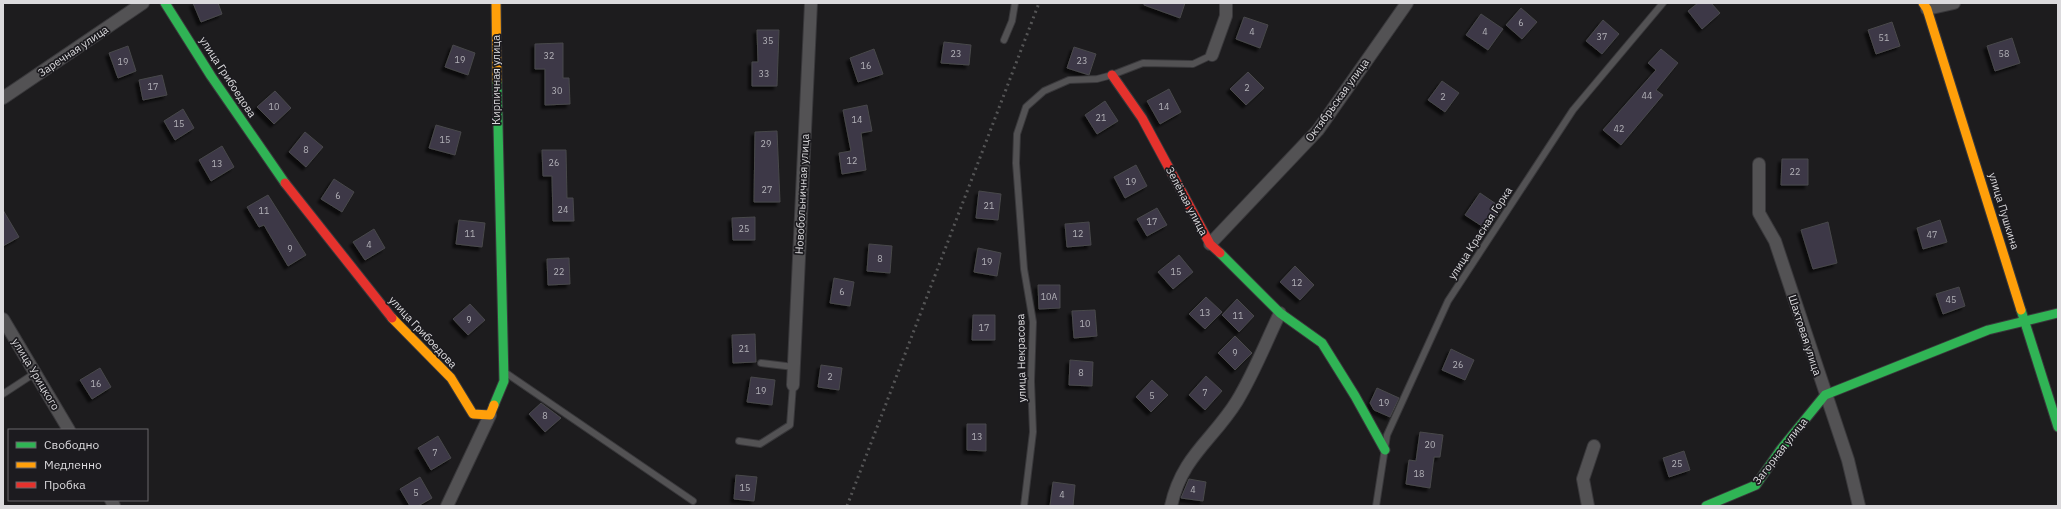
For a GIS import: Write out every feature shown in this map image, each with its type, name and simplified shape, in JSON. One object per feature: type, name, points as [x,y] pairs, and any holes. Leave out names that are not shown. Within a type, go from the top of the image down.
[{"type":"street","name":"Заречная улица","points":[[3,98],[143,3]]},
{"type":"street","name":"улица Грибоедова","points":[[165,3],[211,76],[295,198],[393,320],[450,378],[473,414],[490,415]]},
{"type":"street","name":"Кирпичная улица","points":[[496,3],[497,157],[504,372]]},
{"type":"street","name":"Новобольничная улица","points":[[793,385],[811,3]]},
{"type":"street","points":[[1212,56],[1226,16],[1226,3]]},
{"type":"street","name":"Октябрьская улица","points":[[1210,244],[1318,130],[1407,3]]},
{"type":"street","points":[[1925,6],[1954,3]]},
{"type":"street","name":"улица Пушкина","points":[[1925,6],[2058,427]]},
{"type":"street","name":"Зелёная улица","points":[[1112,75],[1142,118],[1210,244],[1280,313],[1322,343],[1355,396],[1385,450]]},
{"type":"street","name":"Шахтовая улица","points":[[1759,164],[1759,213],[1775,240],[1824,395],[1848,460],[1859,506]]},
{"type":"street","points":[[1171,506],[1174,489],[1190,459],[1237,401],[1280,313]]},
{"type":"street","points":[[1824,395],[1988,330],[2058,313]]},
{"type":"street","name":"улица Урицкого","points":[[3,319],[68,429]]},
{"type":"street","points":[[447,506],[490,415],[504,380],[504,372]]},
{"type":"street","name":"Загорная улица","points":[[1706,506],[1756,485],[1781,449],[1824,395]]},
{"type":"street","points":[[1588,506],[1583,479],[1594,446]]},
{"type":"lane","points":[[1004,40],[1012,21],[1016,3]]},
{"type":"lane","name":"улица Красная Горка","points":[[1376,506],[1387,435],[1448,301],[1573,110],[1663,3]]},
{"type":"lane","name":"улица Некрасова","points":[[1024,506],[1033,432],[1031,381],[1033,322],[1024,268],[1016,163],[1017,134],[1026,107],[1044,91],[1069,80],[1097,79],[1143,63],[1193,64],[1212,56]]},
{"type":"lane","points":[[761,363],[794,367]]},
{"type":"lane","points":[[504,372],[693,501]]},
{"type":"lane","points":[[3,394],[36,373]]},
{"type":"lane","points":[[740,441],[760,444],[790,425],[793,385]]},
{"type":"building","points":[[193,3],[218,3],[222,14],[201,22]]},
{"type":"building","points":[[1144,3],[1185,3],[1180,18],[1144,5]]},
{"type":"building","points":[[1698,3],[1711,3],[1720,13],[1702,29],[1688,11]]},
{"type":"building","points":[[1521,8],[1537,22],[1522,39],[1506,25]]},
{"type":"building","points":[[1481,14],[1503,29],[1488,50],[1466,35]]},
{"type":"building","points":[[1244,17],[1268,25],[1260,48],[1236,39]]},
{"type":"building","points":[[1603,20],[1619,34],[1602,54],[1586,41]]},
{"type":"building","points":[[1892,22],[1900,46],[1876,54],[1868,30]]},
{"type":"building","points":[[757,30],[779,30],[777,86],[752,86],[752,62],[758,62]]},
{"type":"building","points":[[2012,38],[2020,63],[1995,71],[1987,46]]},
{"type":"building","points":[[944,42],[971,45],[969,65],[941,63]]},
{"type":"building","points":[[563,43],[563,78],[569,78],[570,104],[545,105],[545,69],[535,69],[535,44]]},
{"type":"building","points":[[453,45],[475,53],[468,75],[445,67]]},
{"type":"building","points":[[128,46],[136,71],[118,78],[109,53]]},
{"type":"building","points":[[1074,47],[1096,54],[1089,75],[1067,68]]},
{"type":"building","points":[[874,49],[883,74],[858,82],[850,58]]},
{"type":"building","points":[[1661,49],[1678,63],[1656,90],[1663,95],[1621,145],[1603,130],[1656,70],[1648,63]]},
{"type":"building","points":[[1248,72],[1264,88],[1246,105],[1230,89]]},
{"type":"building","points":[[162,75],[167,95],[143,100],[139,80]]},
{"type":"building","points":[[1442,81],[1459,93],[1445,112],[1428,100]]},
{"type":"building","points":[[1169,89],[1181,112],[1160,124],[1147,101]]},
{"type":"building","points":[[275,91],[291,108],[274,124],[257,107]]},
{"type":"building","points":[[1105,101],[1118,121],[1097,134],[1085,115]]},
{"type":"building","points":[[867,105],[872,131],[861,133],[866,170],[842,174],[839,153],[851,151],[843,110]]},
{"type":"building","points":[[183,109],[194,128],[175,140],[164,121]]},
{"type":"building","points":[[436,125],[461,132],[455,155],[429,148]]},
{"type":"building","points":[[777,131],[780,202],[754,202],[755,132]]},
{"type":"building","points":[[305,132],[323,147],[306,167],[289,152]]},
{"type":"building","points":[[222,146],[234,167],[211,181],[199,160]]},
{"type":"building","points":[[542,150],[566,150],[567,198],[573,198],[574,221],[553,221],[552,176],[543,176]]},
{"type":"building","points":[[1782,159],[1808,159],[1808,185],[1781,185]]},
{"type":"building","points":[[1136,165],[1147,186],[1125,198],[1114,177]]},
{"type":"building","points":[[334,179],[354,192],[342,212],[321,199]]},
{"type":"building","points":[[979,191],[1001,194],[998,220],[976,218]]},
{"type":"building","points":[[1480,193],[1502,208],[1488,230],[1465,215]]},
{"type":"building","points":[[268,195],[306,255],[288,266],[264,225],[259,227],[247,207]]},
{"type":"building","points":[[1157,208],[1167,225],[1147,236],[1137,219]]},
{"type":"building","points":[[3,210],[19,237],[3,246]]},
{"type":"building","points":[[755,217],[755,240],[733,240],[732,218]]},
{"type":"building","points":[[459,220],[485,223],[482,247],[456,244]]},
{"type":"building","points":[[1940,220],[1947,242],[1923,249],[1917,228]]},
{"type":"building","points":[[1089,222],[1091,245],[1067,247],[1065,224]]},
{"type":"building","points":[[1828,222],[1837,263],[1813,269],[1801,230]]},
{"type":"building","points":[[374,229],[385,248],[365,260],[353,242]]},
{"type":"building","points":[[869,244],[892,246],[890,273],[867,271]]},
{"type":"building","points":[[978,248],[1001,253],[997,276],[974,272]]},
{"type":"building","points":[[1179,255],[1193,272],[1173,289],[1158,272]]},
{"type":"building","points":[[569,258],[570,284],[548,285],[547,259]]},
{"type":"building","points":[[1295,266],[1314,285],[1300,300],[1280,282]]},
{"type":"building","points":[[834,278],[854,282],[850,306],[830,303]]},
{"type":"building","points":[[1038,285],[1060,285],[1060,308],[1039,309]]},
{"type":"building","points":[[1959,287],[1965,306],[1943,314],[1936,294]]},
{"type":"building","points":[[1206,297],[1222,312],[1205,329],[1189,314]]},
{"type":"building","points":[[1237,299],[1254,316],[1239,332],[1222,315]]},
{"type":"building","points":[[470,304],[485,320],[468,335],[453,319]]},
{"type":"building","points":[[1095,310],[1097,336],[1074,338],[1072,311]]},
{"type":"building","points":[[973,315],[995,315],[995,340],[972,340]]},
{"type":"building","points":[[755,334],[756,362],[733,363],[732,335]]},
{"type":"building","points":[[1235,336],[1252,353],[1235,370],[1218,353]]},
{"type":"building","points":[[1451,349],[1474,360],[1465,380],[1442,370]]},
{"type":"building","points":[[1070,360],[1093,362],[1092,386],[1069,385]]},
{"type":"building","points":[[821,365],[842,368],[839,390],[818,387]]},
{"type":"building","points":[[100,368],[111,387],[92,399],[80,380]]},
{"type":"building","points":[[1206,376],[1222,391],[1205,410],[1189,395]]},
{"type":"building","points":[[751,377],[775,380],[772,405],[747,402]]},
{"type":"building","points":[[1152,380],[1168,395],[1151,412],[1136,397]]},
{"type":"building","points":[[1377,388],[1399,398],[1390,417],[1374,410],[1370,403]]},
{"type":"building","points":[[541,403],[561,418],[545,432],[529,414]]},
{"type":"building","points":[[967,424],[986,424],[986,451],[967,450]]},
{"type":"building","points":[[1420,432],[1443,435],[1440,457],[1434,457],[1430,488],[1406,484],[1409,460],[1416,461]]},
{"type":"building","points":[[438,436],[451,458],[431,470],[418,448]]},
{"type":"building","points":[[1684,451],[1690,470],[1669,477],[1663,458]]},
{"type":"building","points":[[736,475],[757,477],[754,501],[734,499]]},
{"type":"building","points":[[420,477],[432,498],[418,506],[410,506],[400,489]]},
{"type":"building","points":[[1189,479],[1206,482],[1203,501],[1181,498]]},
{"type":"building","points":[[1053,482],[1075,485],[1073,506],[1050,506]]},
{"type":"railway","points":[[847,506],[1039,3]]},
{"type":"traffic: fast","points":[[165,3],[211,76],[285,183]]},
{"type":"traffic: fast","points":[[494,405],[504,381],[497,81]]},
{"type":"traffic: fast","points":[[1220,253],[1280,313],[1322,343],[1355,396],[1385,450]]},
{"type":"traffic: fast","points":[[2021,310],[2058,427]]},
{"type":"traffic: fast","points":[[1706,506],[1756,485],[1781,449],[1825,395],[1988,330],[2058,313]]},
{"type":"traffic: slow","points":[[496,3],[497,81]]},
{"type":"traffic: slow","points":[[1923,3],[1927,9],[2021,310]]},
{"type":"traffic: slow","points":[[392,318],[451,378],[473,414],[490,415],[494,405]]},
{"type":"traffic: jam","points":[[1112,75],[1142,118],[1210,244],[1220,253]]},
{"type":"traffic: jam","points":[[285,183],[392,318]]}]
